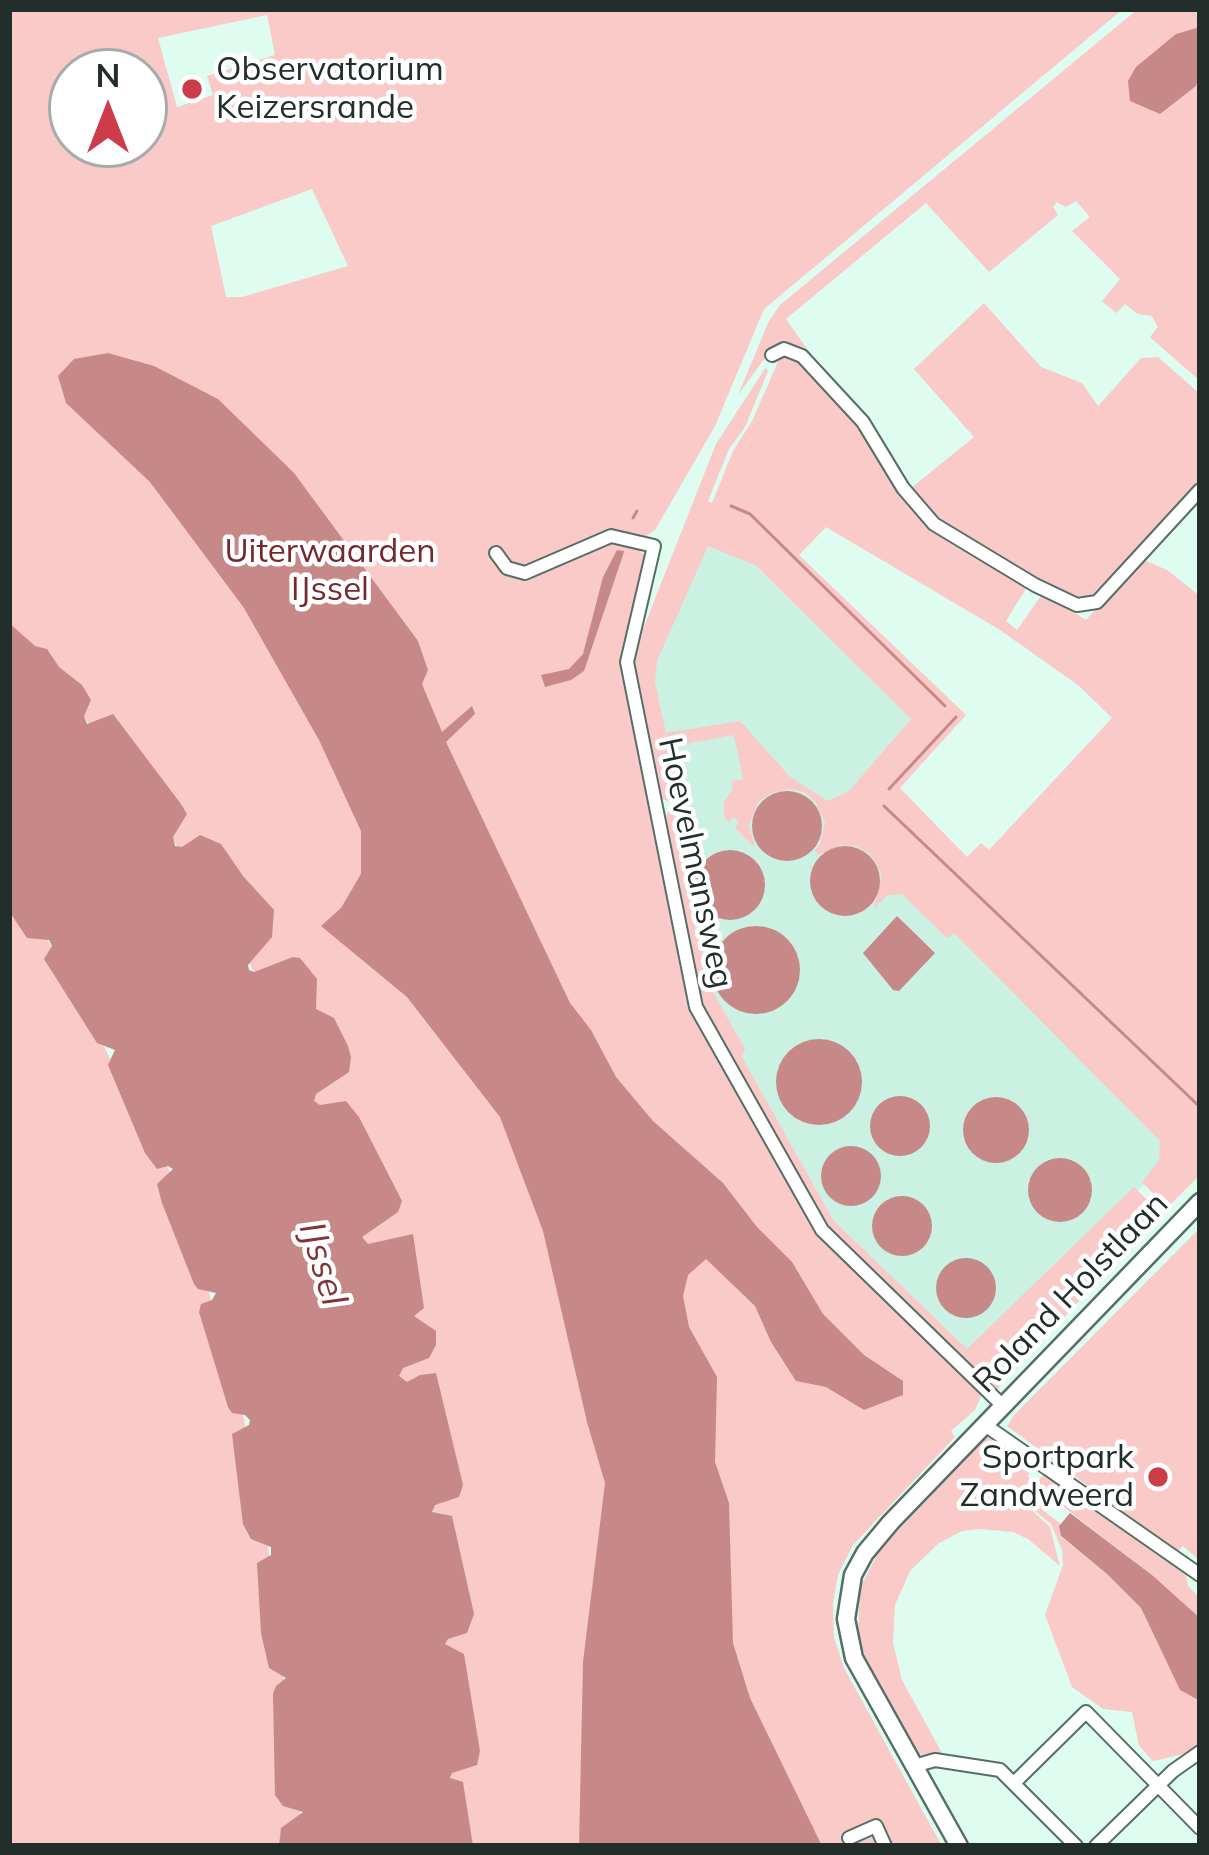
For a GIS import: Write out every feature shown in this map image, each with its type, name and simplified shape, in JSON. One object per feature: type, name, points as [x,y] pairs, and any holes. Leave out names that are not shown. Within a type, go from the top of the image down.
[{"type":"street","points":[[772,355],[784,349],[802,356],[863,422],[903,488],[934,524],[1076,605],[1096,602],[1200,490]]},
{"type":"street","name":"Hoevelmansweg","points":[[496,553],[507,568],[525,573],[611,536],[653,546],[628,670],[696,1006],[822,1230],[1003,1406]]},
{"type":"street","name":"Roland Holstlaan","points":[[959,1846],[854,1658],[847,1628],[849,1590],[858,1564],[877,1537],[1200,1202]]},
{"type":"street","points":[[985,1425],[1200,1575]]},
{"type":"street","points":[[1014,1783],[1086,1712],[1200,1828]]},
{"type":"street","points":[[1096,1846],[1200,1752]]},
{"type":"street","points":[[914,1766],[934,1760],[1000,1769],[1076,1846]]},
{"type":"street","points":[[850,1838],[875,1826],[885,1846]]},
{"type":"shaded area","points":[[687,536],[755,565],[911,719],[848,793],[1183,1144],[976,1359],[833,1221],[698,979],[671,800],[635,667]]},
{"type":"green space","name":"Uiterwaarden IJssel","points":[[9,9],[1123,9],[764,309],[715,426],[655,530],[645,537],[640,551],[647,557],[624,670],[692,1012],[822,1241],[866,1276],[982,1394],[975,1410],[951,1431],[955,1437],[853,1545],[838,1575],[833,1604],[834,1637],[844,1668],[942,1846],[454,1846],[434,1516],[361,1238],[313,1101],[251,966],[174,841],[84,717],[9,631]],"holes":[[[312,189],[348,266],[242,297],[226,297],[211,226]]]},
{"type":"green space","points":[[1138,9],[1200,9],[1200,381],[1150,337],[1158,327],[1152,316],[1138,314],[1125,304],[1116,313],[1102,301],[1120,279],[1072,231],[1090,217],[1076,201],[1066,207],[1057,202],[1053,207],[1058,215],[989,272],[926,203],[786,319],[812,356],[791,347],[770,351],[738,395],[780,305]]},
{"type":"green space","points":[[984,303],[1041,367],[1082,383],[1098,406],[1141,358],[1158,357],[1200,394],[1200,484],[1090,597],[1074,596],[975,546],[941,524],[910,489],[974,437],[914,369]]},
{"type":"green space","points":[[782,353],[796,355],[869,434],[907,500],[1027,587],[1006,621],[1017,630],[1043,593],[1086,620],[1142,559],[1167,570],[1200,596],[1200,1175],[1167,1208],[1142,1182],[1159,1161],[1160,1141],[954,933],[947,938],[902,894],[887,895],[874,909],[882,874],[871,855],[856,846],[841,845],[818,855],[815,850],[825,822],[815,801],[790,789],[758,802],[749,825],[755,848],[735,828],[739,821],[733,817],[729,822],[724,801],[732,791],[732,781],[743,779],[734,735],[668,747],[678,799],[671,803],[657,796],[632,657],[716,444],[766,367],[745,427],[729,449],[708,501],[712,503],[733,451],[752,421]],"holes":[[[826,527],[1000,630],[1078,685],[1112,718],[989,850],[981,843],[967,857],[900,788],[966,715],[799,555]],[[708,546],[755,565],[911,719],[848,792],[827,801],[789,776],[740,721],[666,733],[655,682],[657,661]]]},
{"type":"green space","points":[[684,808],[693,861],[687,886],[695,931],[713,992],[745,1049],[742,1057],[833,1220],[967,1349],[1134,1187],[1157,1209],[1157,1217],[995,1392],[829,1234],[698,1001],[662,821],[670,810]]},
{"type":"green space","points":[[9,888],[47,939],[169,1170],[209,1293],[244,1420],[268,1547],[300,1814],[299,1846],[9,1846]]},
{"type":"green space","name":"Sportpark Zandweerd","points":[[1200,1228],[1200,1561],[1183,1546],[1177,1552],[1007,1426]]},
{"type":"green space","points":[[987,1437],[1031,1462],[1028,1477],[1033,1480],[1023,1502],[1050,1527],[1060,1566],[1013,1532],[980,1529],[962,1531],[939,1543],[910,1571],[895,1605],[893,1643],[902,1680],[942,1753],[923,1755],[865,1657],[858,1630],[860,1588],[880,1549]]},
{"type":"green space","points":[[1046,1471],[1185,1569],[1188,1586],[1200,1598],[1200,1618],[1035,1485]]},
{"type":"green space","points":[[1031,1492],[1061,1524],[1061,1537],[1141,1608],[1180,1690],[1200,1701],[1200,1743],[1183,1754],[1153,1761],[1139,1746],[1132,1712],[1103,1709],[1072,1687],[1045,1615],[1063,1565],[1062,1550],[1051,1524],[1028,1505]]},
{"type":"water","points":[[1200,27],[1196,86],[1160,114],[1130,101],[1128,81],[1136,67],[1176,34]]},
{"type":"water","points":[[108,353],[154,366],[218,399],[294,473],[418,641],[428,670],[422,684],[442,732],[472,706],[475,714],[446,742],[570,1003],[616,1077],[653,1121],[723,1183],[792,1262],[823,1314],[864,1355],[903,1381],[903,1395],[864,1410],[826,1387],[796,1381],[755,1306],[706,1259],[688,1275],[683,1296],[689,1327],[717,1377],[715,1462],[729,1503],[733,1643],[750,1698],[822,1846],[579,1846],[583,1662],[605,1483],[543,1231],[500,1117],[407,997],[321,926],[341,908],[361,874],[361,831],[319,740],[244,608],[150,482],[66,403],[58,376],[74,359]]},
{"type":"water","points":[[617,550],[624,551],[623,555],[584,671],[545,687],[541,675],[569,669],[583,654],[603,577]]},
{"type":"water","name":"IJssel","points":[[9,623],[35,646],[47,649],[59,667],[82,685],[91,700],[84,716],[87,724],[113,714],[181,804],[187,814],[173,837],[175,846],[182,847],[200,835],[221,844],[274,910],[272,937],[248,965],[249,970],[300,958],[317,979],[316,1009],[334,1018],[348,1046],[349,1072],[316,1094],[314,1101],[320,1105],[346,1101],[402,1201],[398,1212],[362,1237],[368,1244],[413,1234],[424,1308],[414,1316],[436,1331],[436,1345],[429,1358],[403,1368],[399,1376],[407,1382],[436,1373],[463,1485],[459,1497],[435,1505],[432,1512],[452,1516],[474,1614],[467,1633],[445,1644],[464,1654],[480,1751],[477,1765],[452,1773],[450,1778],[463,1782],[473,1846],[279,1846],[281,1828],[303,1812],[283,1806],[275,1795],[273,1694],[286,1678],[269,1668],[261,1633],[257,1563],[271,1555],[271,1547],[251,1539],[243,1524],[232,1434],[250,1420],[228,1407],[199,1312],[201,1304],[216,1293],[194,1284],[162,1203],[157,1184],[173,1169],[157,1169],[145,1153],[108,1065],[115,1050],[97,1043],[44,959],[52,946],[49,940],[27,938],[9,911]]},
{"type":"water","points":[[787,791],[811,802],[822,826],[811,850],[787,861],[763,850],[752,826],[763,802]]},
{"type":"water","points":[[845,846],[869,857],[880,881],[869,905],[845,916],[821,905],[810,881],[821,857]]},
{"type":"water","points":[[730,850],[754,861],[765,885],[754,909],[730,920],[706,909],[695,885],[706,861]]},
{"type":"water","points":[[897,916],[935,953],[899,991],[893,990],[863,953]]},
{"type":"water","points":[[756,926],[773,929],[787,939],[797,953],[797,987],[787,1001],[773,1011],[756,1014],[739,1011],[725,1001],[715,987],[712,970],[715,953],[725,939],[739,929]]},
{"type":"water","points":[[819,1039],[850,1051],[862,1082],[850,1113],[819,1125],[788,1113],[776,1082],[788,1051]]},
{"type":"water","points":[[900,1096],[921,1105],[930,1126],[921,1147],[900,1156],[879,1147],[870,1126],[879,1105]]},
{"type":"water","points":[[996,1097],[1019,1107],[1029,1130],[1019,1153],[996,1163],[973,1153],[963,1130],[973,1107]]},
{"type":"water","points":[[851,1146],[872,1155],[881,1176],[872,1197],[851,1206],[830,1197],[821,1176],[830,1155]]},
{"type":"water","points":[[1060,1158],[1083,1167],[1092,1190],[1083,1213],[1060,1222],[1037,1213],[1028,1190],[1037,1167]]},
{"type":"water","points":[[902,1196],[923,1205],[932,1226],[923,1247],[902,1256],[881,1247],[872,1226],[881,1205]]},
{"type":"water","points":[[966,1258],[987,1267],[996,1288],[987,1309],[966,1318],[945,1309],[936,1288],[945,1267]]},
{"type":"water","points":[[1070,1513],[1200,1618],[1200,1701],[1180,1690],[1141,1608],[1061,1536],[1059,1526]]},
{"type":"waterway","points":[[731,506],[750,514],[945,706]]},
{"type":"waterway","points":[[633,518],[637,511]]},
{"type":"waterway","points":[[889,789],[956,717]]},
{"type":"waterway","points":[[884,806],[1200,1107]]},
{"type":"place","name":"Observatorium Keizersrande","points":[[192,89]]},
{"type":"place","name":"Sportpark Zandweerd","points":[[1158,1477]]}]
